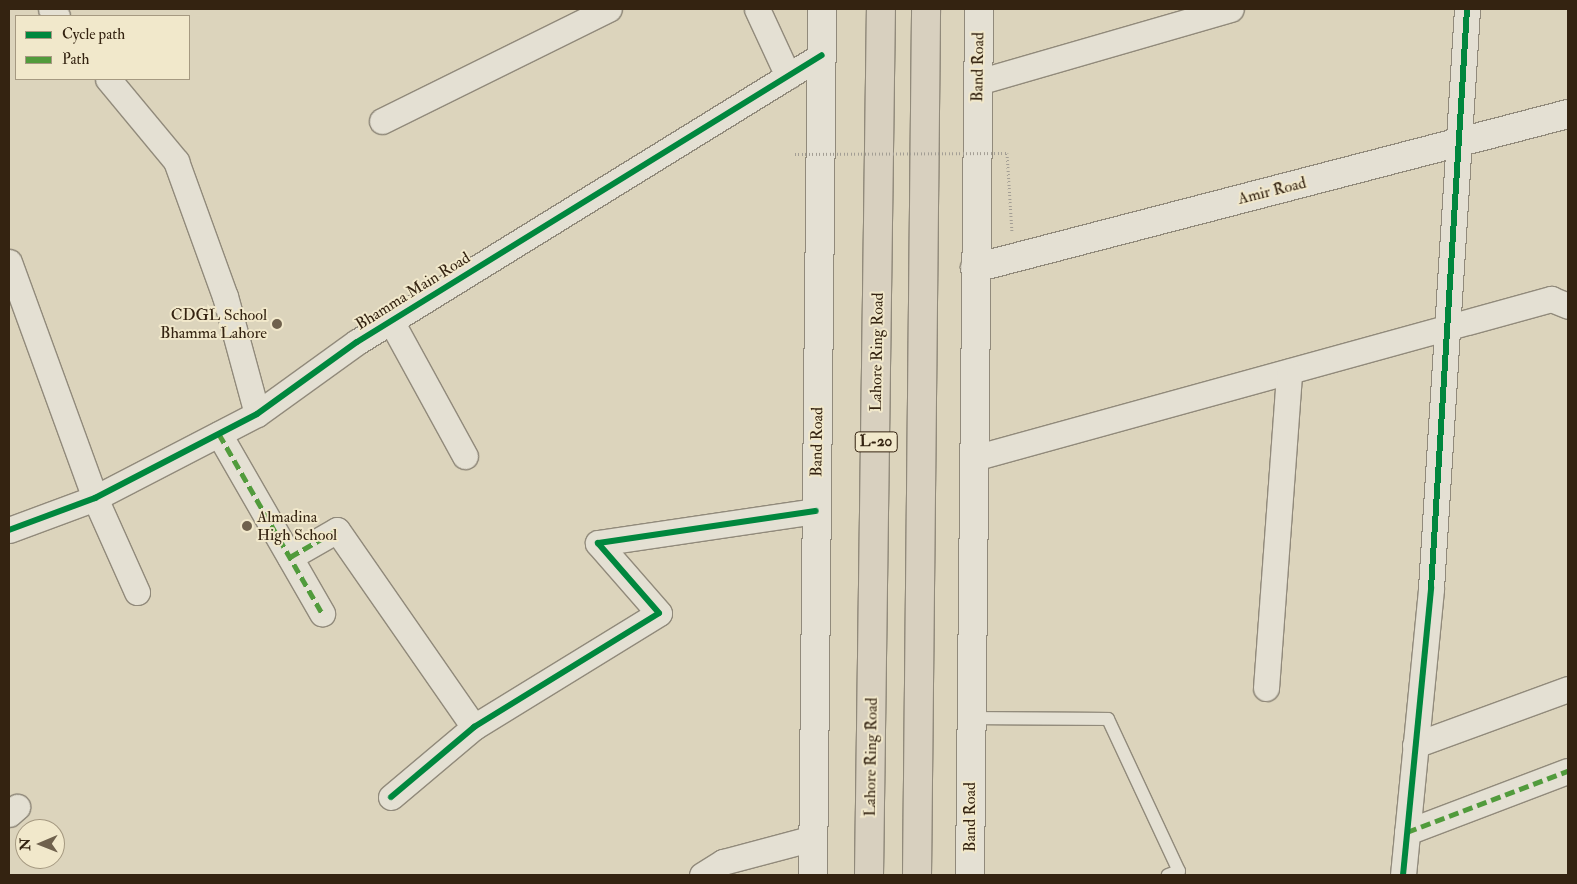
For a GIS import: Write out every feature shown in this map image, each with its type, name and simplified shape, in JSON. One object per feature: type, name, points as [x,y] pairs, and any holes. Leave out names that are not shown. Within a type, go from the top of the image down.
[{"type":"highway","name":"Lahore Ring Road","points":[[869,875],[881,9]]},
{"type":"highway","name":"L-20","points":[[917,875],[926,9]]},
{"type":"main road","name":"Band Road","points":[[813,875],[822,9]]},
{"type":"main road","name":"Band Road","points":[[970,875],[979,9]]},
{"type":"main road","name":"Amir Road","points":[[975,268],[1568,114]]},
{"type":"street","points":[[382,121],[609,9]]},
{"type":"street","points":[[757,9],[788,76]]},
{"type":"street","points":[[978,82],[1232,9]]},
{"type":"street","points":[[1403,875],[1416,745],[1449,327],[1461,142],[1467,9]]},
{"type":"street","name":"Bhamma Main Road","points":[[9,530],[95,498],[257,414],[390,321],[822,56]]},
{"type":"street","points":[[109,80],[176,161],[225,296],[257,414]]},
{"type":"street","points":[[9,262],[95,498],[137,592]]},
{"type":"street","points":[[974,458],[1551,299],[1568,306]]},
{"type":"street","points":[[390,321],[465,456]]},
{"type":"street","points":[[1266,688],[1290,372]]},
{"type":"street","points":[[219,434],[322,613]]},
{"type":"street","points":[[392,796],[474,727],[659,613],[598,543],[816,511]]},
{"type":"street","points":[[290,557],[337,530],[474,727]]},
{"type":"street","points":[[1416,745],[1568,689]]},
{"type":"street","points":[[1407,832],[1568,771]]},
{"type":"street","points":[[702,875],[723,862],[813,838]]},
{"type":"lane","points":[[971,718],[1108,718],[1179,871],[1168,875]]},
{"type":"path","points":[[795,154],[1007,153],[1011,220]]},
{"type":"marked path","points":[[219,434],[322,613]]},
{"type":"marked path","points":[[290,557],[337,530]]},
{"type":"marked path","points":[[1407,832],[1568,771]]},
{"type":"cycle path","points":[[1403,875],[1431,588],[1467,9]]},
{"type":"cycle path","points":[[9,530],[95,498],[257,414],[357,342],[822,55]]},
{"type":"cycle path","points":[[391,797],[474,727],[659,613],[598,543],[816,511]]},
{"type":"place","name":"CDGL School Bhamma Lahore","points":[[277,324]]},
{"type":"place","name":"Almadina High School","points":[[247,526]]}]
